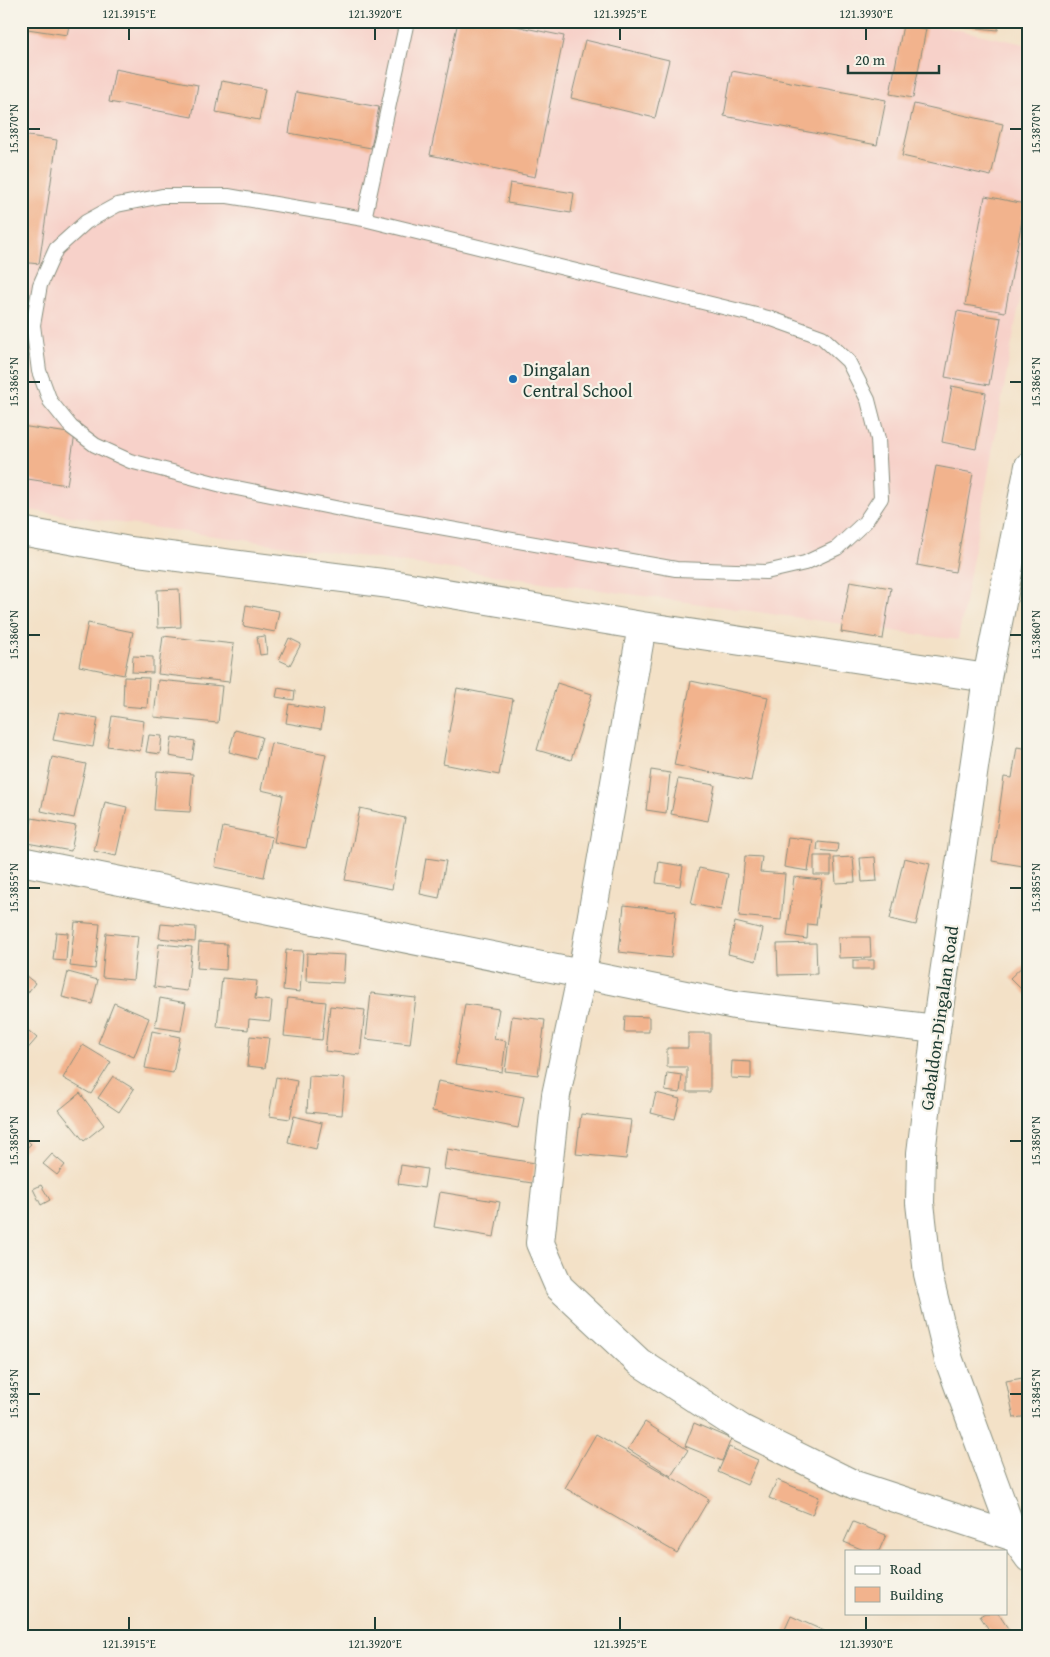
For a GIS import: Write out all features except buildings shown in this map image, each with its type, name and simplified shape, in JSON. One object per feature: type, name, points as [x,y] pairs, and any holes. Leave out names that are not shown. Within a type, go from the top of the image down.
[{"type":"street","name":"Gabaldon-Dingalan Road","points":[[1021,1548],[949,1360],[928,1274],[920,1203],[921,1153],[936,1029],[987,678],[1029,466]]},
{"type":"street","points":[[21,531],[130,551],[398,585],[642,626],[987,678]]},
{"type":"street","points":[[642,626],[582,973],[556,1096],[540,1243],[559,1287],[638,1362],[742,1428],[855,1485],[1021,1548]]},
{"type":"street","points":[[21,861],[735,1005],[936,1029]]},
{"type":"lane","points":[[364,219],[407,21]]},
{"type":"lane","points":[[162,196],[228,196],[364,219],[772,319],[822,337],[848,361],[868,400],[878,439],[881,498],[865,522],[837,548],[804,563],[766,572],[676,568],[355,512],[222,486],[130,461],[95,445],[71,427],[50,402],[39,371],[33,325],[40,284],[56,249],[86,222],[118,204],[162,196]]},
{"type":"shaded area","name":"Dingalan Central School","points":[[21,21],[917,21],[1029,45],[1029,250],[958,640],[21,509]]},
{"type":"place","name":"Dingalan Central School","points":[[513,379]]}]
